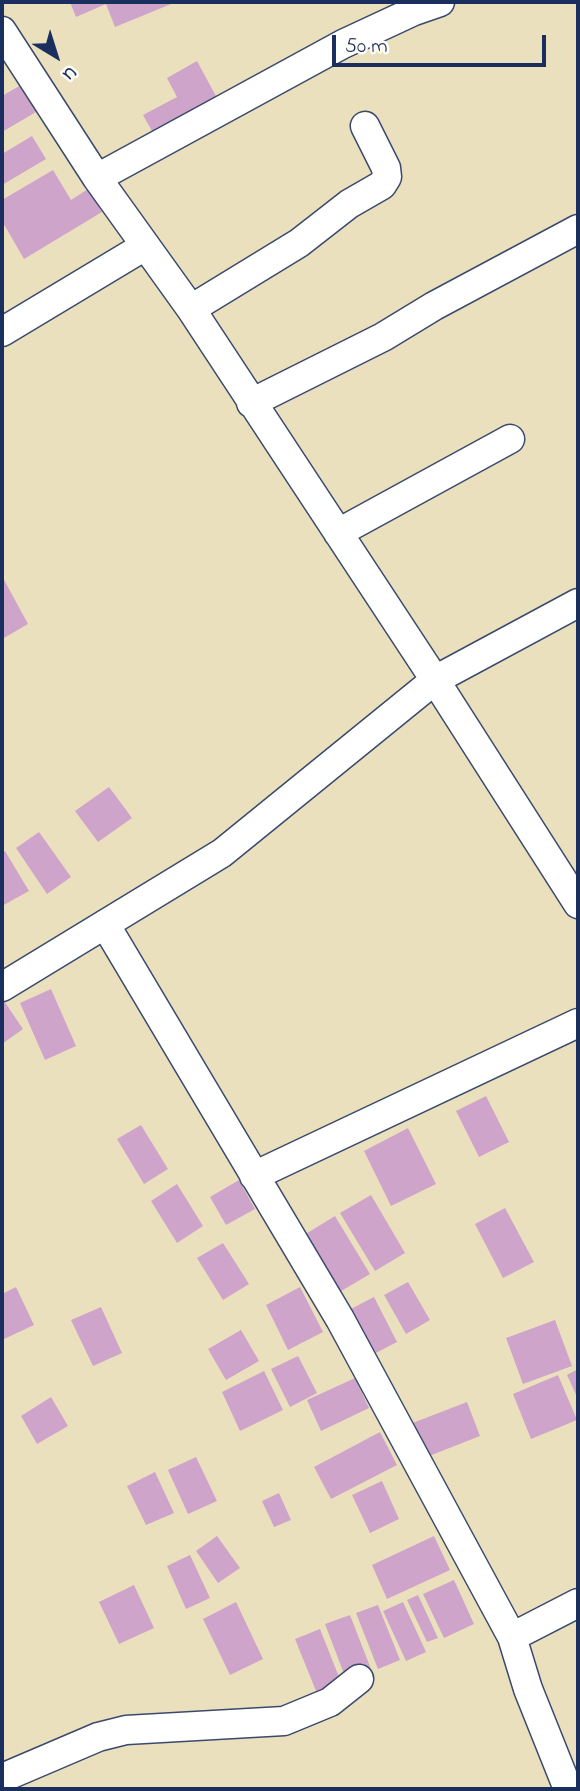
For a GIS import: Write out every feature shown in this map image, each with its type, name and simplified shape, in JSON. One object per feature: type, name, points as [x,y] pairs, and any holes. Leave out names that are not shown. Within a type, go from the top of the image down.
[{"type":"street","points":[[97,178],[343,44],[440,2]]},
{"type":"street","points":[[2,31],[97,178],[191,309],[577,900]]},
{"type":"street","points":[[191,309],[299,243],[349,204],[382,185],[387,177],[386,168],[365,126]]},
{"type":"street","points":[[251,403],[383,337],[434,306],[578,229]]},
{"type":"street","points":[[2,332],[145,246]]},
{"type":"street","points":[[338,533],[510,439]]},
{"type":"street","points":[[2,987],[222,853],[435,680],[578,603]]},
{"type":"street","points":[[104,924],[340,1319],[512,1637],[528,1689],[568,1789]]},
{"type":"street","points":[[254,1176],[578,1023]]},
{"type":"street","points":[[512,1637],[578,1603]]},
{"type":"street","points":[[2,1778],[98,1737],[126,1730],[284,1721],[330,1702],[359,1679]]},
{"type":"building","points":[[70,2],[176,2],[115,27],[106,4],[76,17]]},
{"type":"building","points":[[197,61],[217,98],[153,133],[143,115],[177,97],[167,78]]},
{"type":"building","points":[[21,85],[36,112],[2,132],[2,96]]},
{"type":"building","points":[[32,136],[46,159],[2,185],[2,154]]},
{"type":"building","points":[[53,170],[71,200],[88,189],[102,212],[24,259],[2,221],[2,200]]},
{"type":"building","points":[[2,576],[28,624],[2,639]]},
{"type":"building","points":[[109,787],[132,818],[98,842],[75,811]]},
{"type":"building","points":[[39,832],[71,877],[47,894],[16,848]]},
{"type":"building","points":[[5,851],[29,891],[2,906],[2,853]]},
{"type":"building","points":[[51,989],[76,1046],[45,1060],[20,1003]]},
{"type":"building","points":[[2,998],[23,1029],[2,1044]]},
{"type":"building","points":[[486,1096],[509,1142],[479,1157],[456,1111]]},
{"type":"building","points":[[141,1125],[168,1169],[144,1184],[117,1139]]},
{"type":"building","points":[[408,1128],[436,1184],[391,1206],[364,1151]]},
{"type":"building","points":[[239,1180],[255,1209],[226,1225],[210,1197]]},
{"type":"building","points":[[177,1184],[203,1226],[177,1243],[151,1201]]},
{"type":"building","points":[[371,1195],[405,1253],[375,1271],[340,1213]]},
{"type":"building","points":[[505,1208],[534,1262],[503,1278],[475,1224]]},
{"type":"building","points":[[335,1216],[370,1274],[338,1293],[304,1235]]},
{"type":"building","points":[[223,1243],[249,1284],[223,1300],[197,1258]]},
{"type":"building","points":[[408,1282],[430,1320],[406,1334],[384,1295]]},
{"type":"building","points":[[16,1287],[34,1325],[2,1340],[2,1294]]},
{"type":"building","points":[[300,1287],[323,1332],[288,1350],[266,1305]]},
{"type":"building","points":[[374,1297],[397,1342],[368,1357],[345,1312]]},
{"type":"building","points":[[101,1307],[122,1353],[93,1366],[71,1320]]},
{"type":"building","points":[[555,1320],[572,1366],[523,1384],[506,1338]]},
{"type":"building","points":[[241,1330],[259,1361],[226,1380],[208,1349]]},
{"type":"building","points":[[298,1356],[317,1393],[290,1407],[271,1369]]},
{"type":"building","points":[[578,1369],[578,1399],[567,1375]]},
{"type":"building","points":[[264,1371],[283,1410],[240,1431],[222,1392]]},
{"type":"building","points":[[558,1375],[577,1420],[531,1439],[513,1394]]},
{"type":"building","points":[[355,1378],[369,1408],[321,1431],[307,1400]]},
{"type":"building","points":[[51,1397],[68,1426],[37,1444],[21,1416]]},
{"type":"building","points":[[467,1402],[480,1436],[424,1458],[410,1424]]},
{"type":"building","points":[[380,1432],[397,1465],[331,1499],[314,1467]]},
{"type":"building","points":[[196,1457],[217,1501],[188,1514],[168,1470]]},
{"type":"building","points":[[155,1472],[174,1513],[146,1525],[127,1486]]},
{"type":"building","points":[[382,1481],[399,1519],[370,1533],[352,1495]]},
{"type":"building","points":[[279,1493],[291,1520],[274,1527],[262,1501]]},
{"type":"building","points":[[217,1536],[240,1568],[218,1583],[196,1551]]},
{"type":"building","points":[[434,1536],[450,1570],[387,1599],[372,1565]]},
{"type":"building","points":[[190,1555],[210,1598],[186,1609],[167,1566]]},
{"type":"building","points":[[454,1580],[474,1624],[444,1638],[423,1594]]},
{"type":"building","points":[[134,1585],[154,1628],[119,1644],[99,1602]]},
{"type":"building","points":[[418,1595],[438,1638],[427,1642],[407,1600]]},
{"type":"building","points":[[236,1602],[263,1659],[230,1675],[203,1619]]},
{"type":"building","points":[[403,1602],[426,1652],[406,1661],[383,1611]]},
{"type":"building","points":[[378,1605],[400,1660],[378,1669],[356,1613]]},
{"type":"building","points":[[350,1615],[371,1669],[346,1679],[325,1624]]},
{"type":"building","points":[[320,1629],[341,1682],[316,1691],[295,1639]]}]
